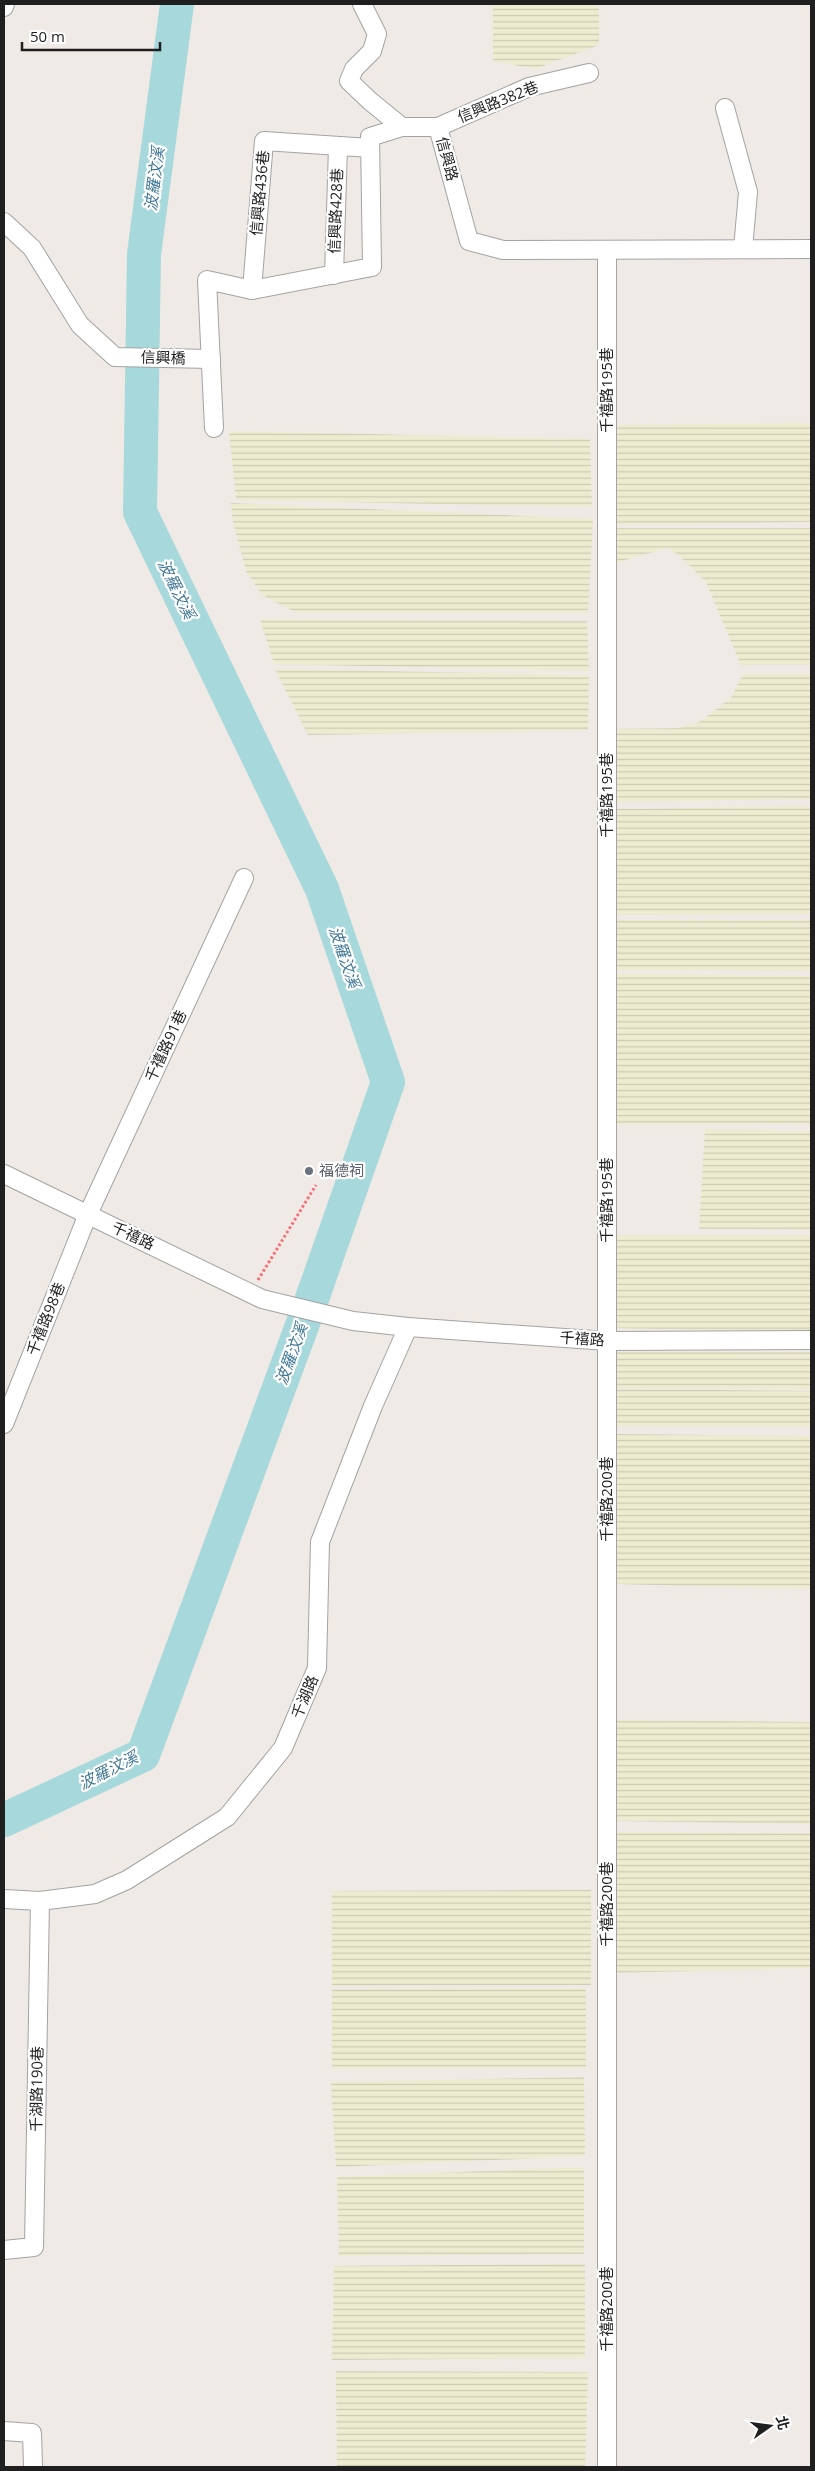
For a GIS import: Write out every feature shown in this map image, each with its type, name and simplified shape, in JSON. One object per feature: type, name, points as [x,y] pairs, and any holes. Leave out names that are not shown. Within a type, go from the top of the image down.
[{"type":"street","points":[[362,4],[376,34],[372,51],[354,69],[349,81],[402,127]]},
{"type":"street","name":"信興路382巷","points":[[438,127],[529,87],[589,74]]},
{"type":"street","points":[[725,108],[748,192],[743,250]]},
{"type":"street","name":"信興路","points":[[370,148],[370,138],[402,127],[438,127],[469,241],[503,250],[811,249]]},
{"type":"street","name":"信興路436巷","points":[[252,290],[264,141],[370,148]]},
{"type":"street","name":"信興路428巷","points":[[334,275],[338,147]]},
{"type":"street","points":[[214,428],[207,280],[252,290],[372,267],[370,148]]},
{"type":"street","name":"信興橋","points":[[4,222],[32,248],[80,325],[115,357],[211,359]]},
{"type":"street","name":"千禧路195巷","points":[[607,250],[607,1341]]},
{"type":"street","name":"千禧路91巷","points":[[88,1214],[244,878]]},
{"type":"street","name":"千禧路","points":[[4,1174],[256,1296],[353,1321],[408,1327],[607,1341],[811,1340]]},
{"type":"street","name":"千禧路98巷","points":[[4,1424],[88,1214]]},
{"type":"street","name":"千湖路","points":[[4,1899],[40,1901],[95,1894],[127,1880],[227,1818],[283,1748],[317,1668],[320,1542],[373,1406],[408,1327]]},
{"type":"street","name":"千禧路200巷","points":[[607,1341],[607,2467]]},
{"type":"street","name":"千湖路190巷","points":[[4,2250],[34,2246],[40,1901]]},
{"type":"street","points":[[4,2432],[32,2433],[33,2467]]},
{"type":"path","points":[[256,1296],[316,1185]]},
{"type":"shaded area","points":[[493,4],[599,4],[599,45],[535,69],[493,61]]},
{"type":"shaded area","points":[[811,423],[811,522],[609,525],[609,425]]},
{"type":"shaded area","points":[[229,431],[590,439],[592,507],[236,500]]},
{"type":"shaded area","points":[[231,503],[593,519],[588,613],[297,613],[262,595],[246,571],[233,522]]},
{"type":"shaded area","points":[[609,528],[811,528],[811,665],[741,665],[706,582],[679,555],[667,548],[622,561],[608,568]]},
{"type":"shaded area","points":[[260,619],[587,621],[589,671],[274,664]]},
{"type":"shaded area","points":[[275,669],[589,675],[588,730],[308,735]]},
{"type":"shaded area","points":[[743,674],[811,674],[811,799],[613,802],[612,729],[679,728],[699,722],[731,698]]},
{"type":"shaded area","points":[[811,806],[811,914],[612,915],[614,809]]},
{"type":"shaded area","points":[[611,920],[811,920],[811,971],[610,970]]},
{"type":"shaded area","points":[[610,974],[811,976],[811,1124],[610,1124]]},
{"type":"shaded area","points":[[705,1129],[811,1131],[811,1230],[699,1229]]},
{"type":"shaded area","points":[[611,1235],[811,1235],[811,1332],[610,1328]]},
{"type":"shaded area","points":[[613,1352],[811,1352],[811,1389],[613,1388]]},
{"type":"shaded area","points":[[613,1389],[811,1391],[811,1427],[617,1426]]},
{"type":"shaded area","points":[[612,1434],[811,1436],[811,1589],[617,1584]]},
{"type":"shaded area","points":[[613,1720],[811,1722],[811,1824],[612,1821]]},
{"type":"shaded area","points":[[615,1832],[811,1833],[811,1968],[613,1973]]},
{"type":"shaded area","points":[[591,1890],[591,1985],[332,1986],[332,1891]]},
{"type":"shaded area","points":[[586,1988],[586,2068],[332,2069],[332,1989]]},
{"type":"shaded area","points":[[584,2077],[585,2156],[336,2167],[331,2082]]},
{"type":"shaded area","points":[[584,2167],[584,2254],[339,2256],[337,2177]]},
{"type":"shaded area","points":[[585,2264],[585,2358],[332,2360],[334,2266]]},
{"type":"shaded area","points":[[336,2371],[588,2372],[585,2467],[337,2467]]},
{"type":"waterway","name":"波羅汶溪","points":[[4,1820],[143,1755],[313,1296],[388,1082],[322,889],[140,512],[144,254],[177,4]]},
{"type":"place","name":"福德祠","points":[[309,1171]]}]
